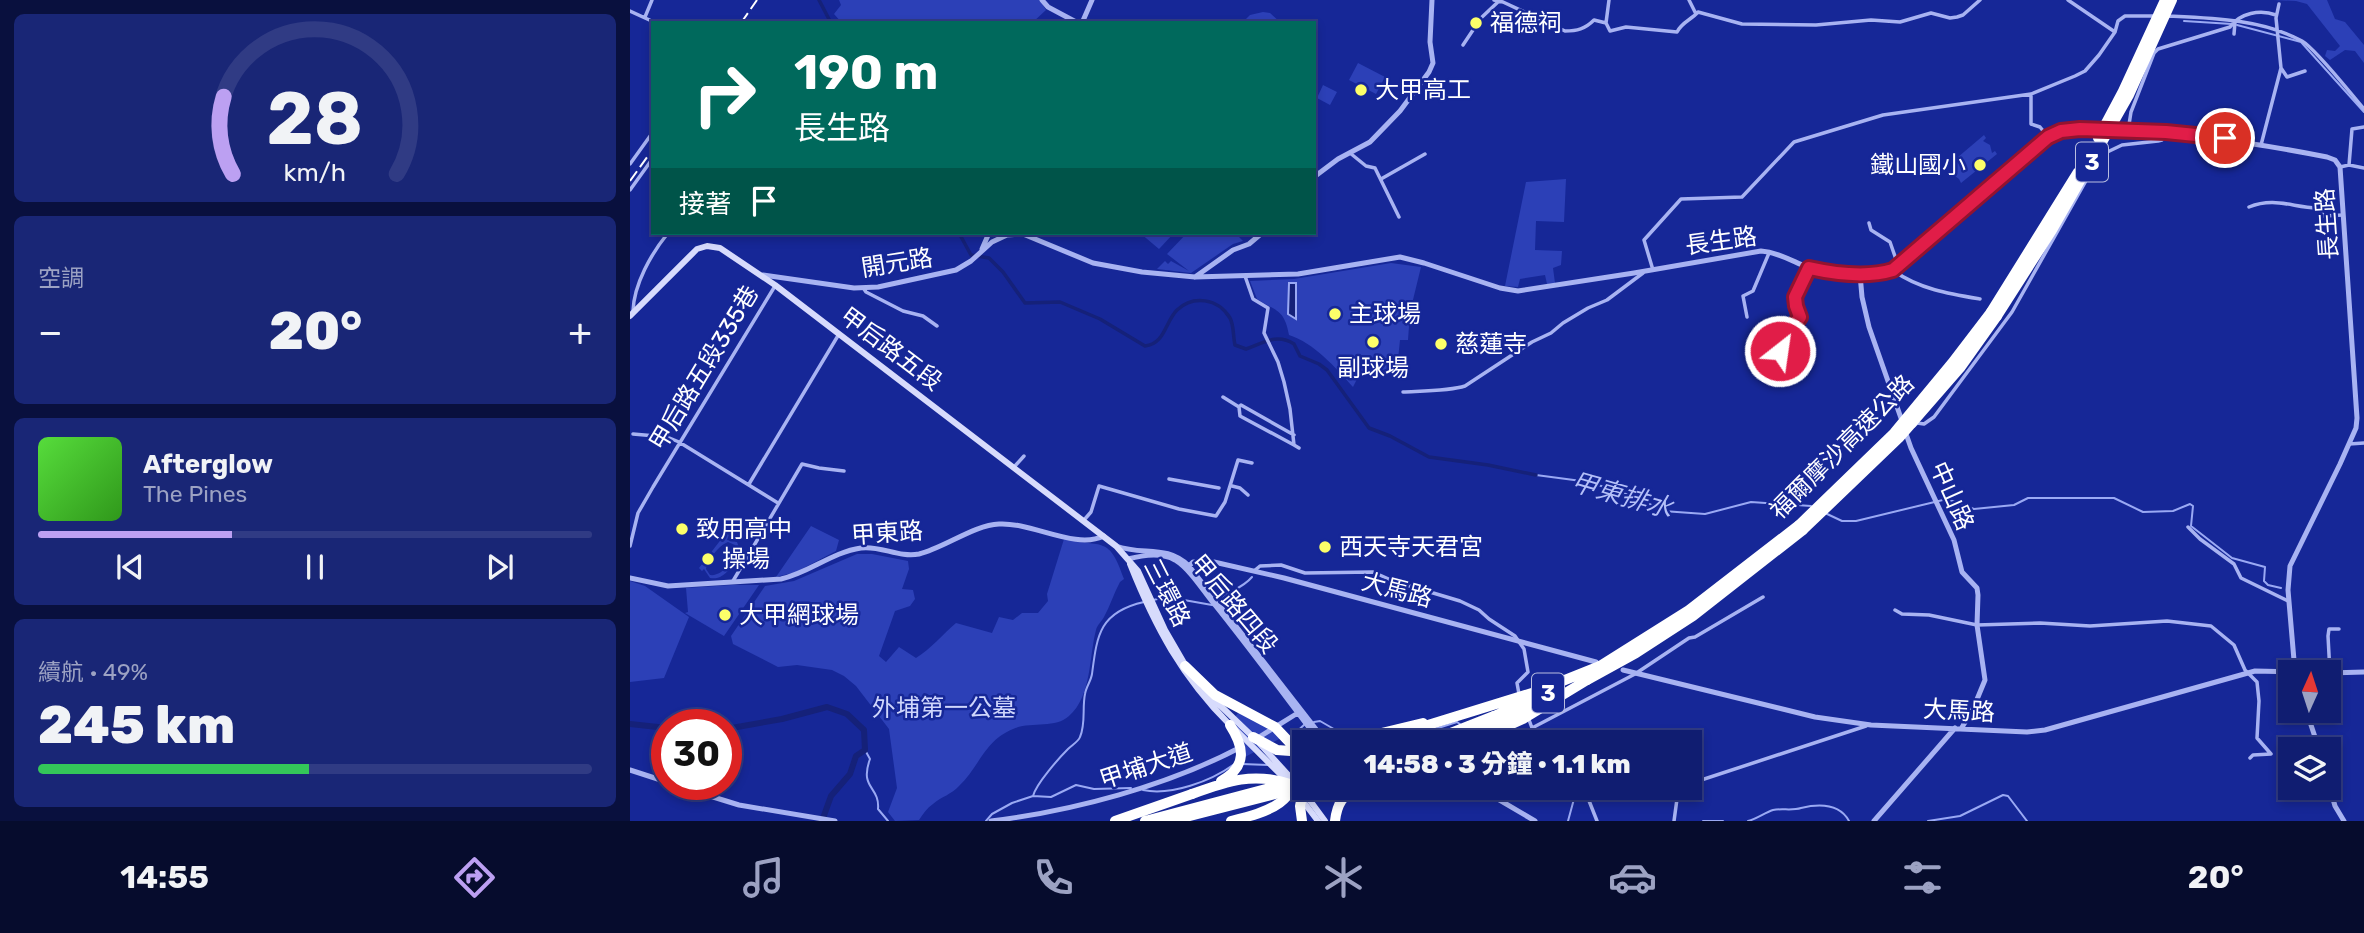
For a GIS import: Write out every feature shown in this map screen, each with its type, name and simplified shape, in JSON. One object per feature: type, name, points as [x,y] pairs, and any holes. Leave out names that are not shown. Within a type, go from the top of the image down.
[{"type":"highway","name":"福爾摩沙高速公路","points":[[1801,527],[1894,433],[1991,312],[2093,147],[2165,0]]},
{"type":"highway","name":"福爾摩沙高速公路","points":[[1478,730],[1531,708],[1587,680],[1691,613],[1801,527],[1899,438],[1959,368],[1997,316],[2052,230],[2129,95],[2172,0]]},
{"type":"highway","name":"福爾摩沙高速公路","points":[[1458,730],[1532,700],[1672,625]]},
{"type":"highway","points":[[1411,730],[1535,692],[1598,664]]},
{"type":"highway","points":[[1185,666],[1215,695],[1275,727],[1289,741],[1295,752],[1296,779],[1280,804],[1265,812],[1231,821]]},
{"type":"highway","points":[[1499,730],[1523,719],[1587,680]]},
{"type":"highway","points":[[1394,730],[1461,714]]},
{"type":"highway","points":[[1192,794],[1230,776],[1239,764],[1240,740],[1230,725]]},
{"type":"highway","points":[[1253,737],[1277,750],[1292,751]]},
{"type":"highway","points":[[1115,821],[1244,778],[1266,778],[1290,784]]},
{"type":"highway","points":[[1145,821],[1292,788]]},
{"type":"highway","points":[[1170,821],[1292,788]]},
{"type":"highway","points":[[1301,800],[1302,821]]},
{"type":"highway","points":[[1335,821],[1341,800]]},
{"type":"main road","name":"甲后路五段","points":[[631,314],[702,247],[712,246],[724,250],[775,285],[1084,520],[1128,559]]},
{"type":"main road","name":"三環路","points":[[1128,559],[1185,666],[1208,695],[1292,774]]},
{"type":"main road","name":"三環路","points":[[1134,568],[1160,631],[1190,680],[1230,725],[1290,784],[1318,821]]},
{"type":"main road","name":"三環路","points":[[1312,800],[1325,821]]},
{"type":"street","points":[[645,17],[652,0]]},
{"type":"street","points":[[1042,0],[1048,7],[1077,21]]},
{"type":"street","points":[[1080,21],[1092,0]]},
{"type":"street","points":[[1316,176],[1338,159],[1370,142],[1390,123],[1432,67],[1432,0]]},
{"type":"street","points":[[1609,0],[1606,23],[1610,31],[1626,27],[1677,32],[1681,25],[1698,12],[1711,13],[1742,24],[1816,25],[1871,20],[1900,22],[1931,13],[1957,17],[1980,0]]},
{"type":"street","points":[[1689,0],[1696,14]]},
{"type":"street","points":[[2068,0],[2115,32]]},
{"type":"street","points":[[1463,45],[1481,18],[1497,1],[1565,30],[1577,31],[1594,20],[1606,23]]},
{"type":"street","points":[[2261,145],[2281,68],[2276,15],[2279,4]]},
{"type":"street","points":[[630,11],[652,21]]},
{"type":"street","points":[[2128,131],[2131,112],[2158,49],[2230,27],[2235,20],[2253,12],[2276,15]]},
{"type":"street","points":[[1403,392],[1454,390],[1465,386],[1563,323],[1607,300],[1649,271],[1644,240],[1681,199],[1742,197],[1794,142],[1883,114],[2031,94],[2085,71],[2115,32],[2118,21],[2125,16],[2235,20],[2305,42],[2364,109]]},
{"type":"street","points":[[2234,34],[2235,20]]},
{"type":"street","points":[[2281,68],[2287,77],[2305,71]]},
{"type":"street","points":[[2031,94],[2031,124],[2040,127],[2048,137]]},
{"type":"street","points":[[2340,167],[2349,165],[2352,129],[2364,127]]},
{"type":"street","name":"長生路","points":[[1195,277],[1298,274],[1400,257],[1500,288],[1518,290],[1760,251],[1770,251],[1809,268],[1827,272],[1884,273],[1915,253],[2048,137],[2061,131],[2080,129],[2166,132],[2327,157],[2335,160],[2340,167],[2358,410],[2356,428],[2290,566],[2288,578],[2293,660]]},
{"type":"street","points":[[1906,434],[1917,424],[1924,424],[1934,418],[2012,312],[2100,155],[2122,145],[2162,140],[2166,132]]},
{"type":"street","points":[[630,164],[651,135]]},
{"type":"street","points":[[1350,153],[1366,166],[1375,168],[1399,217]]},
{"type":"street","points":[[1381,179],[1425,154]]},
{"type":"street","points":[[630,190],[651,161]]},
{"type":"street","name":"長生路","points":[[2349,165],[2364,168]]},
{"type":"street","points":[[2249,207],[2266,201],[2302,208],[2318,208],[2324,216],[2343,215]]},
{"type":"street","points":[[1869,223],[1871,230],[1890,242],[1895,268],[1905,280],[1949,294],[1980,299]]},
{"type":"street","points":[[631,314],[652,254],[666,235]]},
{"type":"street","points":[[980,252],[987,235]]},
{"type":"street","points":[[989,235],[992,242]]},
{"type":"street","points":[[980,252],[1007,235]]},
{"type":"street","points":[[1025,235],[1093,263],[1142,272],[1195,277],[1259,235]]},
{"type":"street","points":[[1747,317],[1742,298],[1754,291],[1770,251]]},
{"type":"street","name":"開元路","points":[[756,274],[864,289],[948,273],[971,261],[980,252]]},
{"type":"street","points":[[1780,351],[1783,341],[1800,317],[1795,297],[1809,268]]},
{"type":"street","name":"中山路","points":[[1860,274],[1869,327],[1911,448],[1954,540],[1962,572],[1977,588],[1977,625],[1984,664],[1984,687],[1958,728],[1874,821]]},
{"type":"street","points":[[1245,276],[1253,299],[1268,308],[1264,333],[1284,382],[1294,445]]},
{"type":"street","points":[[775,285],[784,279]]},
{"type":"street","name":"甲后路五段335巷","points":[[630,546],[638,513],[775,285]]},
{"type":"street","points":[[864,289],[903,311],[923,316],[937,326]]},
{"type":"street","points":[[749,484],[839,334]]},
{"type":"street","points":[[1223,397],[1294,435]]},
{"type":"street","points":[[1239,407],[1240,416],[1299,448]]},
{"type":"street","points":[[633,434],[667,437],[679,442],[778,503]]},
{"type":"street","points":[[2349,444],[2364,443]]},
{"type":"street","points":[[1014,467],[1024,456]]},
{"type":"street","points":[[1084,520],[1091,512],[1099,486],[1179,509],[1216,516],[1232,486],[1238,460],[1252,463]]},
{"type":"street","points":[[733,581],[802,464],[844,471]]},
{"type":"street","points":[[1169,479],[1219,488]]},
{"type":"street","points":[[1232,486],[1240,488],[1248,495]]},
{"type":"street","name":"甲東路","points":[[630,578],[668,586],[793,576],[834,556],[861,548],[918,554],[998,524],[1086,541],[1104,536]]},
{"type":"street","points":[[2188,527],[2234,564],[2241,578],[2290,601]]},
{"type":"street","name":"甲后路四段","points":[[1116,546],[1172,554],[1187,567],[1263,659],[1315,730]]},
{"type":"street","points":[[1128,559],[1140,551]]},
{"type":"street","name":"甲后路四段","points":[[1128,559],[1141,555],[1159,555],[1169,557],[1187,567]]},
{"type":"street","name":"大馬路","points":[[1187,567],[1193,562],[1214,562],[1284,578],[1598,664]]},
{"type":"street","points":[[1254,572],[1260,566],[1281,565],[1305,573],[1373,572],[1479,610],[1515,636],[1527,658],[1528,672],[1517,683],[1532,728],[1635,674],[1689,638],[1763,597]]},
{"type":"street","points":[[1895,610],[1902,614],[1929,615],[1977,625],[2197,623],[2211,626],[2224,634],[2234,645],[2245,670],[2257,682],[2257,738],[2271,754],[2253,755],[2250,758]]},
{"type":"street","points":[[2329,660],[2329,629],[2339,629]]},
{"type":"street","name":"大馬路","points":[[1622,670],[1806,715],[1871,724],[2028,732],[2045,730],[2255,671],[2278,672]]},
{"type":"street","points":[[2342,673],[2364,672]]},
{"type":"street","name":"甲埔大道","points":[[991,821],[1050,812],[1138,788],[1220,758],[1247,745],[1299,712]]},
{"type":"street","name":"甲后路四段","points":[[1308,723],[1312,730]]},
{"type":"street","points":[[1702,780],[1871,724]]},
{"type":"street","points":[[630,770],[651,777]]},
{"type":"street","points":[[723,800],[835,821]]},
{"type":"street","points":[[1500,800],[1538,821]]},
{"type":"street","points":[[1508,800],[1538,821]]},
{"type":"street","points":[[1589,800],[1597,821]]},
{"type":"street","points":[[1674,821],[1676,800]]},
{"type":"street","points":[[2333,800],[2344,821]]},
{"type":"green space","points":[[839,0],[1040,0],[1046,10],[1034,21],[840,21],[834,14],[841,5]]},
{"type":"green space","points":[[2273,0],[2327,0],[2335,19],[2345,22],[2364,45],[2364,63],[2355,51],[2345,50],[2330,60],[2325,56],[2327,50],[2335,51],[2340,46],[2307,4]]},
{"type":"green space","points":[[1270,13],[1279,21],[1244,21],[1250,15]]},
{"type":"green space","points":[[1358,63],[1385,77],[1376,94],[1349,80]]},
{"type":"green space","points":[[1323,85],[1337,92],[1330,105],[1317,98]]},
{"type":"green space","points":[[1984,135],[1986,138],[1983,141],[1990,145],[1992,153],[1995,151],[1997,154],[1961,183],[1951,173],[1951,163]]},
{"type":"green space","points":[[1566,179],[1564,222],[1536,221],[1535,250],[1562,251],[1561,265],[1553,268],[1555,283],[1547,284],[1545,275],[1520,279],[1518,287],[1505,286],[1526,182]]},
{"type":"green space","points":[[1142,235],[1172,235],[1159,249]]},
{"type":"green space","points":[[1185,235],[1237,235],[1243,241],[1233,244],[1191,273],[1157,269],[1165,261],[1168,264],[1171,261],[1189,271],[1167,254]]},
{"type":"green space","points":[[1391,263],[1421,267],[1410,312],[1408,340],[1400,340],[1397,369],[1361,371],[1353,387],[1315,350],[1289,335],[1285,320],[1275,309],[1257,299],[1250,281],[1294,279]]},
{"type":"green space","points":[[811,526],[839,540],[836,551],[796,572],[776,577]]},
{"type":"green space","name":"操場","points":[[726,533],[729,535],[727,540],[737,542],[741,553],[732,567],[720,577],[710,578],[704,569],[702,571],[699,568]],"holes":[[[728,542],[735,545],[734,555],[728,566],[720,573],[710,575],[706,569],[714,553]]]},
{"type":"green space","name":"外埔第一公墓","points":[[1064,539],[1109,549],[1124,579],[1097,628],[1082,698],[1063,720],[1050,724],[1027,725],[1003,734],[989,747],[959,786],[939,799],[919,820],[895,821],[888,812],[897,788],[889,729],[856,686],[832,670],[797,665],[778,667],[733,644],[731,636],[765,586],[794,581],[857,554],[872,554],[908,561],[909,569],[902,589],[913,590],[915,599],[910,606],[895,611],[879,656],[886,662],[899,647],[916,658],[956,623],[992,633],[999,617],[1013,620],[1022,613],[1038,613],[1048,601],[1047,594]]},
{"type":"green space","points":[[630,581],[645,586],[689,617],[664,678],[630,682]]},
{"type":"green space","points":[[759,585],[724,636],[685,613],[688,612],[686,588]]},
{"type":"green space","points":[[1239,712],[1283,737],[1245,757],[1231,721]]},
{"type":"shaded area","points":[[1289,283],[1296,283],[1296,319],[1288,314]]},
{"type":"waterway","points":[[819,0],[830,21]]},
{"type":"waterway","points":[[2184,21],[2232,24]]},
{"type":"waterway","points":[[2237,25],[2301,42],[2364,112]]},
{"type":"waterway","name":"甲東排水","points":[[960,235],[971,255],[989,258],[1003,272],[1025,303],[1060,302],[1100,319],[1145,346],[1161,337],[1173,315],[1183,305],[1198,301],[1212,303],[1219,306],[1230,318],[1235,345],[1246,349],[1270,340],[1282,339],[1294,344],[1300,356],[1327,370],[1369,428],[1429,457],[1536,475]]},
{"type":"waterway","name":"甲東排水","points":[[1536,475],[1589,482],[1638,498],[1663,511],[1705,514],[1751,502],[1811,506]]},
{"type":"waterway","name":"甲東排水","points":[[1825,513],[1842,521],[1856,521],[1947,499],[1974,509],[2014,505],[2028,498],[2114,498],[2143,512],[2173,511],[2190,504],[2193,506],[2191,526],[2232,558],[2265,567],[2264,581],[2268,585],[2281,588]]},
{"type":"waterway","points":[[1218,599],[1252,577]]},
{"type":"waterway","points":[[1153,600],[1167,597],[1212,605]]},
{"type":"waterway","points":[[1033,796],[1048,771],[1080,737],[1085,694],[1103,628],[1118,612],[1144,602]]},
{"type":"waterway","points":[[742,726],[827,707],[847,714],[864,730],[865,750],[856,756],[850,774],[831,796],[822,821]]},
{"type":"waterway","points":[[1314,722],[1320,721],[1336,730]]},
{"type":"waterway","points":[[1432,730],[1457,722],[1461,725]]},
{"type":"waterway","points":[[630,724],[651,726]]},
{"type":"waterway","points":[[1291,737],[1305,724]]},
{"type":"waterway","points":[[865,750],[870,759],[867,769],[868,782],[878,801],[878,809],[888,821]]},
{"type":"waterway","points":[[1242,764],[1268,765]]},
{"type":"waterway","points":[[1143,790],[1166,791],[1190,786],[1214,777],[1233,765]]},
{"type":"waterway","points":[[986,821],[992,814],[1012,803],[1033,796],[1051,797],[1076,785],[1094,789],[1131,788]]},
{"type":"waterway","points":[[1928,821],[1960,816],[2003,795],[2008,796],[2027,821]]},
{"type":"waterway","points":[[1568,821],[1574,800]]},
{"type":"waterway","points":[[1748,821],[1773,810],[1821,806],[1840,811],[1849,821]]},
{"type":"waterway","points":[[1703,821],[1723,821]]},
{"type":"railway","points":[[742,21],[757,0]]},
{"type":"railway","points":[[630,181],[651,152]]},
{"type":"place","name":"福德祠","points":[[1476,23]]},
{"type":"place","name":"大甲高工","points":[[1361,90]]},
{"type":"place","name":"鐵山國小","points":[[1980,165]]},
{"type":"place","name":"主球場","points":[[1335,314]]},
{"type":"place","name":"副球場","points":[[1373,342]]},
{"type":"place","name":"慈蓮寺","points":[[1441,344]]},
{"type":"place","name":"致用高中","points":[[682,529]]},
{"type":"place","name":"西天寺天君宮","points":[[1325,547]]},
{"type":"place","name":"操場","points":[[708,559]]},
{"type":"place","name":"大甲網球場","points":[[725,615]]},
{"type":"route","points":[[1780,351],[1783,341],[1800,317],[1795,297],[1809,268],[1860,274],[1893,270],[2048,137],[2061,131],[2080,129],[2166,132],[2225,138]]}]
